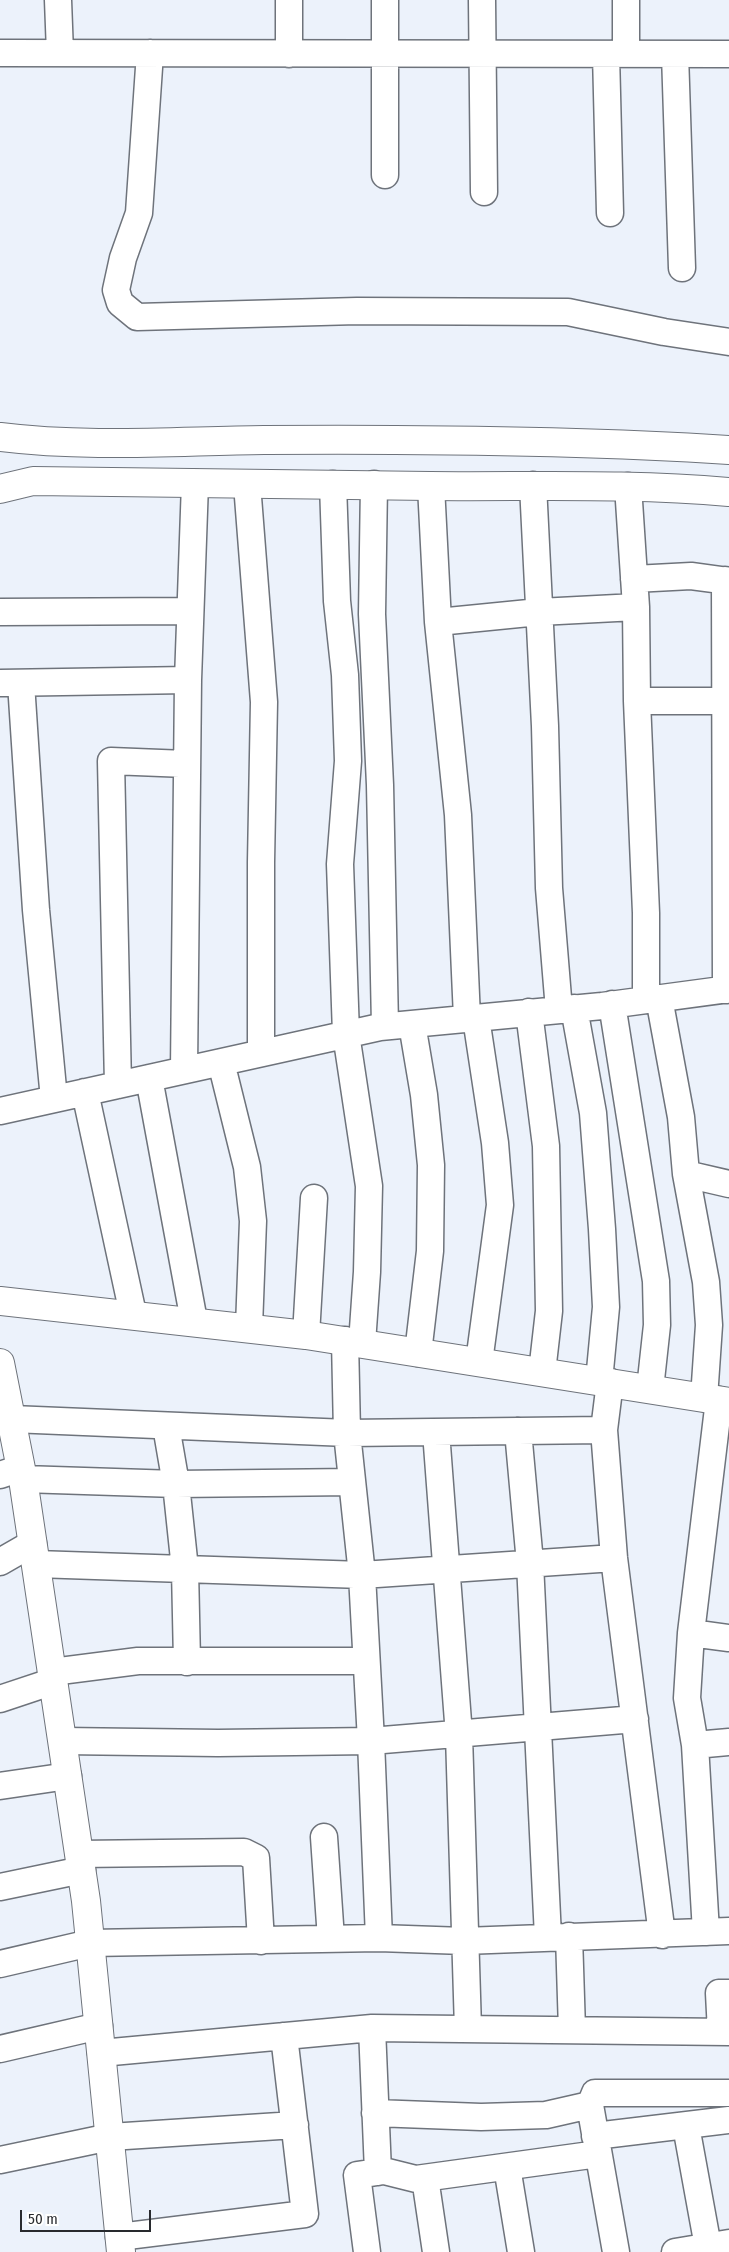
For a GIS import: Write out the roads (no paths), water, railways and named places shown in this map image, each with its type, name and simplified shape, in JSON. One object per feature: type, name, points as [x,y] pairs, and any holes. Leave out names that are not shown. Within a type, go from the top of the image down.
[{"type":"main road","points":[[0,437],[47,443],[265,440],[474,442],[656,446],[729,450]]},
{"type":"main road","points":[[0,489],[33,481],[431,486],[670,486],[729,492]]},
{"type":"main road","points":[[0,1301],[249,1327],[717,1400]]},
{"type":"main road","points":[[1,1377],[12,1419],[14,1474],[34,1554],[80,1862],[99,2026],[119,2248]]},
{"type":"street","points":[[58,0],[60,53]]},
{"type":"street","points":[[288,0],[289,54]]},
{"type":"street","points":[[385,0],[385,174]]},
{"type":"street","points":[[482,0],[484,192]]},
{"type":"street","points":[[610,213],[616,54],[626,0]]},
{"type":"street","points":[[0,53],[729,54]]},
{"type":"street","points":[[150,53],[138,213],[123,258],[116,290],[120,303],[137,317],[357,312],[568,312],[664,332],[729,342]]},
{"type":"street","points":[[675,54],[682,268]]},
{"type":"street","points":[[184,1070],[186,764],[189,611],[195,483]]},
{"type":"street","points":[[249,484],[248,497],[264,702],[261,862],[261,1053]]},
{"type":"street","points":[[333,484],[337,601],[345,675],[348,761],[340,864],[346,1034],[369,1186],[368,1272],[353,1342],[347,1433],[362,1575],[379,1938]]},
{"type":"street","points":[[374,484],[372,614],[380,784],[385,1026]]},
{"type":"street","points":[[533,485],[538,612],[546,726],[550,888],[566,1009],[593,1113],[606,1307],[604,1430],[614,1558],[662,1935]]},
{"type":"street","points":[[431,486],[438,622],[458,815],[471,1018],[495,1143],[500,1205],[479,1362]]},
{"type":"street","points":[[0,1964],[90,1942],[379,1938],[464,1941],[718,1932],[695,1745],[687,1698],[691,1633],[717,1400],[706,1282],[686,1174],[680,1117],[652,999],[646,913],[637,702],[636,608],[628,486]]},
{"type":"street","points":[[0,1111],[385,1026],[566,1009],[727,990],[727,580],[691,576],[634,579]]},
{"type":"street","points":[[438,622],[538,612],[636,608]]},
{"type":"street","points":[[0,612],[189,611]]},
{"type":"street","points":[[54,1099],[36,910],[10,683],[188,680]]},
{"type":"street","points":[[637,702],[727,701]]},
{"type":"street","points":[[118,1085],[111,761],[186,764]]},
{"type":"street","points":[[612,1004],[656,1281],[657,1325],[650,1389]]},
{"type":"street","points":[[529,1012],[546,1156],[549,1311],[542,1372]]},
{"type":"street","points":[[412,1024],[424,1095],[431,1165],[430,1251],[418,1352]]},
{"type":"street","points":[[221,1062],[247,1167],[254,1221],[249,1327]]},
{"type":"street","points":[[149,1078],[194,1321]]},
{"type":"street","points":[[85,1092],[133,1314]]},
{"type":"street","points":[[686,1174],[729,1184]]},
{"type":"street","points":[[306,1335],[314,1198]]},
{"type":"street","points":[[12,1419],[347,1433],[604,1430]]},
{"type":"street","points":[[166,1426],[176,1484],[184,1569],[187,1662]]},
{"type":"street","points":[[518,1431],[530,1563],[539,1727],[558,1937],[572,2030]]},
{"type":"street","points":[[436,1432],[459,1735],[468,2029]]},
{"type":"street","points":[[14,1474],[176,1484],[352,1482]]},
{"type":"street","points":[[0,1562],[34,1554],[184,1569],[362,1575],[614,1558]]},
{"type":"street","points":[[691,1633],[729,1638]]},
{"type":"street","points":[[0,1699],[53,1677],[138,1661],[366,1661]]},
{"type":"street","points":[[62,1741],[371,1742],[636,1719]]},
{"type":"street","points":[[695,1745],[729,1742]]},
{"type":"street","points":[[0,1786],[68,1776]]},
{"type":"street","points":[[324,1837],[331,1939]]},
{"type":"street","points":[[0,1887],[80,1862],[244,1852],[256,1858],[260,1941]]},
{"type":"street","points":[[101,2053],[372,2028],[725,2032],[719,1993],[729,1993]]},
{"type":"street","points":[[0,2049],[99,2026]]},
{"type":"street","points":[[372,2028],[378,2172]]},
{"type":"street","points":[[119,2248],[305,2214],[284,2036]]},
{"type":"street","points":[[616,2252],[590,2105],[595,2093],[729,2093]]},
{"type":"street","points":[[375,2113],[481,2117],[546,2115],[590,2105]]},
{"type":"street","points":[[367,2252],[357,2175],[384,2171],[416,2179],[507,2167],[596,2145],[686,2126],[729,2120]]},
{"type":"street","points":[[0,2160],[110,2138],[296,2125]]},
{"type":"street","points":[[675,2252],[715,2248],[686,2126]]},
{"type":"street","points":[[507,2167],[521,2252]]},
{"type":"street","points":[[425,2178],[436,2252]]}]
